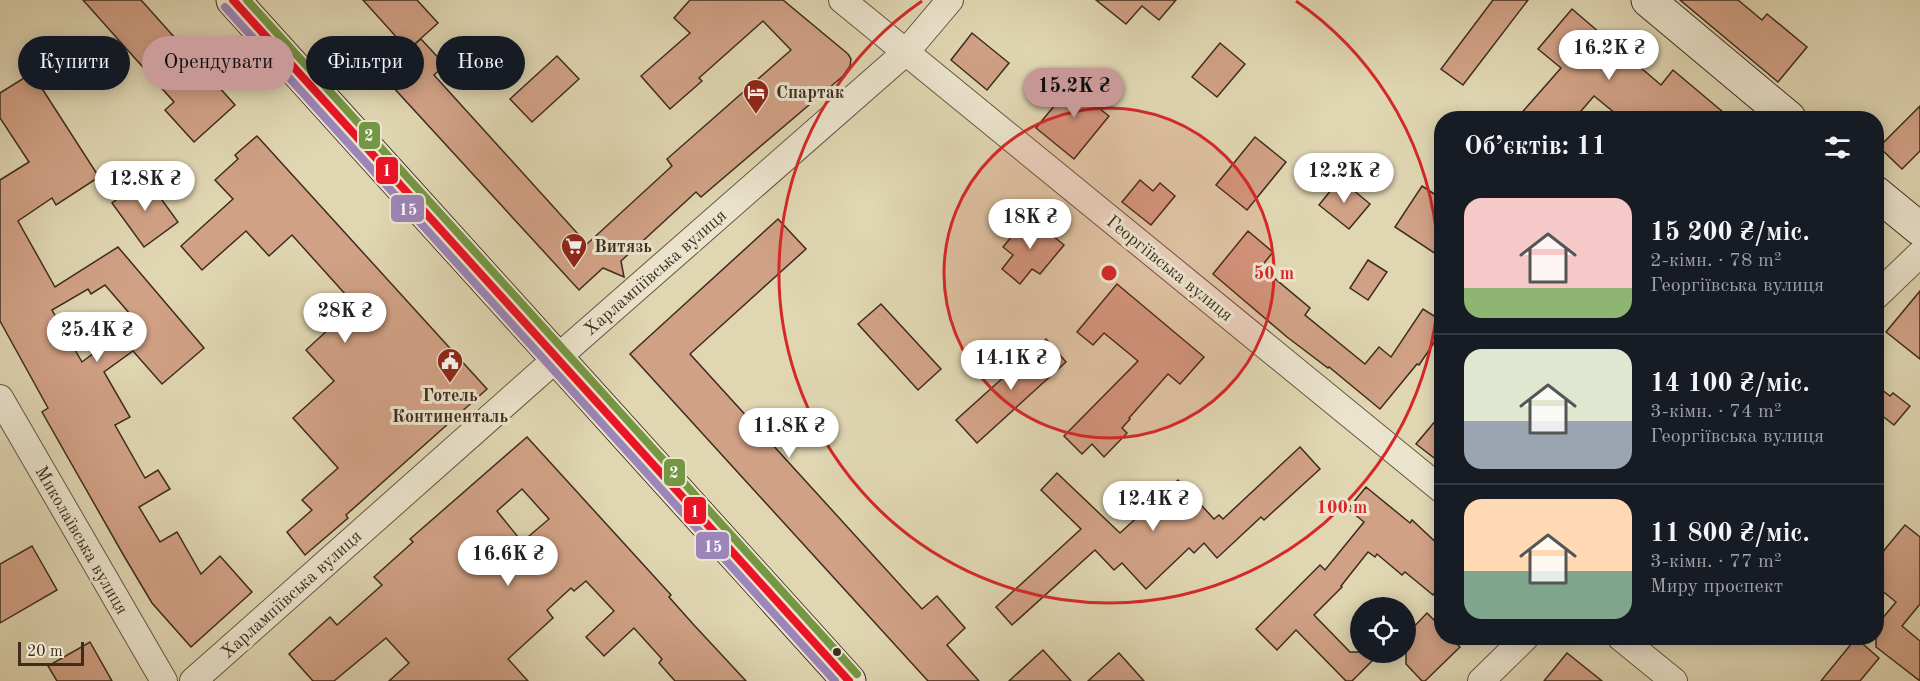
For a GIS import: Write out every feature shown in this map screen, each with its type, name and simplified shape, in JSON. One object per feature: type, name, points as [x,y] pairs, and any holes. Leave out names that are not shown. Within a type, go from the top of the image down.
[{"type":"main road","points":[[233,0],[849,681]]},
{"type":"main road","points":[[1648,0],[1781,111]]},
{"type":"main road","points":[[1884,199],[1920,229]]},
{"type":"street","name":"Георгіївська вулиця","points":[[842,0],[1434,483]]},
{"type":"street","name":"Харлампіївська вулиця","points":[[193,681],[906,52],[950,0]]},
{"type":"street","points":[[1884,288],[1920,254]]},
{"type":"street","name":"Миколаївська вулиця","points":[[0,398],[164,681]]},
{"type":"street","points":[[1481,681],[1518,645]]},
{"type":"street","points":[[1630,645],[1674,681]]},
{"type":"building","points":[[83,0],[141,0],[173,36],[142,36],[142,66],[130,53],[130,36],[115,36]]},
{"type":"building","points":[[363,0],[417,0],[438,23],[424,36],[395,36]]},
{"type":"building","points":[[690,0],[783,0],[848,54],[851,59],[850,66],[843,76],[701,197],[696,192],[621,261],[624,277],[603,268],[579,290],[396,90],[424,90],[424,42],[436,55],[436,73],[434,75],[436,90],[448,90],[587,244],[672,166],[667,159],[791,50],[763,21],[699,78],[702,81],[670,109],[641,76],[690,33],[674,18]]},
{"type":"building","points":[[1096,0],[1176,0],[1159,20],[1142,6],[1126,24]]},
{"type":"building","points":[[1493,0],[1528,0],[1463,85],[1441,69]]},
{"type":"building","points":[[1680,0],[1738,0],[1762,20],[1767,14],[1807,47],[1778,82]]},
{"type":"building","points":[[1572,9],[1661,85],[1673,70],[1722,111],[1612,111],[1594,96],[1581,111],[1523,111],[1561,68],[1538,49]]},
{"type":"building","points":[[972,33],[1009,63],[987,90],[951,60]]},
{"type":"building","points":[[1220,43],[1245,64],[1217,97],[1192,77]]},
{"type":"building","points":[[557,56],[579,79],[532,122],[510,99],[520,90],[525,90],[525,85]]},
{"type":"building","points":[[1078,77],[1098,93],[1091,102],[1109,116],[1074,159],[1036,128]]},
{"type":"building","points":[[18,82],[18,90],[43,90],[99,177],[56,205],[52,198],[18,221],[55,287],[118,247],[204,348],[162,384],[133,351],[104,372],[130,417],[115,425],[145,478],[158,470],[170,489],[139,507],[160,542],[177,532],[201,574],[220,556],[252,592],[191,647],[152,603],[124,556],[42,412],[48,408],[0,321],[0,180],[29,162],[0,118],[0,93]],"holes":[[[105,285],[136,321],[82,362],[52,310],[88,289],[91,294]]]},
{"type":"building","points":[[163,90],[222,90],[235,105],[194,142],[165,110],[174,102]]},
{"type":"building","points":[[1920,106],[1920,151],[1902,169],[1884,152],[1884,142]]},
{"type":"building","points":[[257,136],[487,389],[346,515],[348,518],[305,555],[287,532],[312,510],[302,500],[338,468],[293,418],[334,381],[306,350],[355,305],[292,235],[269,256],[246,231],[202,270],[181,246],[233,199],[215,180],[238,159],[235,155]]},
{"type":"building","points":[[1255,137],[1286,162],[1247,210],[1216,185]]},
{"type":"building","points":[[146,178],[178,222],[144,247],[112,203]]},
{"type":"building","points":[[1340,179],[1370,204],[1349,229],[1319,205]]},
{"type":"building","points":[[1140,180],[1153,191],[1160,183],[1175,196],[1151,225],[1122,202]]},
{"type":"building","points":[[1422,186],[1434,194],[1434,253],[1395,227]]},
{"type":"building","points":[[1029,216],[1064,245],[1040,274],[1032,269],[1020,284],[1002,269],[1013,255],[1003,247]]},
{"type":"building","points":[[778,219],[806,249],[690,354],[922,609],[937,596],[965,628],[947,645],[979,681],[928,681],[630,354]]},
{"type":"building","points":[[1248,231],[1273,252],[1261,267],[1310,308],[1305,315],[1365,364],[1379,347],[1391,357],[1423,309],[1434,316],[1434,343],[1419,365],[1417,364],[1380,409],[1329,367],[1287,337],[1213,274]]},
{"type":"building","points":[[1368,260],[1387,272],[1368,300],[1350,288]]},
{"type":"building","points":[[1117,284],[1204,357],[1180,384],[1168,374],[1129,418],[1122,428],[1127,433],[1104,457],[1092,444],[1082,454],[1064,436],[1138,361],[1104,333],[1093,345],[1077,332]]},
{"type":"building","points":[[1920,291],[1920,359],[1886,332]]},
{"type":"building","points":[[881,304],[941,369],[918,390],[858,324]]},
{"type":"building","points":[[1046,339],[1066,362],[977,443],[956,420]]},
{"type":"building","points":[[1884,391],[1890,396],[1893,393],[1910,406],[1894,425],[1884,417]]},
{"type":"building","points":[[1434,423],[1434,458],[1416,444]]},
{"type":"building","points":[[527,437],[746,681],[675,681],[659,663],[662,659],[634,628],[604,656],[586,637],[614,611],[586,581],[574,591],[571,588],[547,610],[553,618],[508,659],[528,681],[389,681],[409,663],[386,638],[334,681],[313,681],[289,654],[330,617],[337,625],[382,585],[374,577],[413,542],[410,539]],"holes":[[[522,489],[549,519],[522,542],[497,511]]]},
{"type":"building","points":[[1300,447],[1320,469],[1264,520],[1261,517],[1217,558],[1204,543],[1194,553],[1189,548],[1146,589],[1122,563],[1114,570],[1095,550],[1012,625],[996,607],[1081,529],[1041,490],[1057,473],[1120,533],[1178,480],[1214,519],[1219,515],[1223,519]]},
{"type":"building","points":[[1366,487],[1410,523],[1412,520],[1434,541],[1434,594],[1405,572],[1402,575],[1377,554],[1375,557],[1368,552],[1342,587],[1314,615],[1350,652],[1350,663],[1370,663],[1352,681],[1346,681],[1296,630],[1277,650],[1256,629],[1320,565],[1325,570],[1364,522],[1348,509]]},
{"type":"building","points":[[1905,525],[1920,537],[1920,604],[1902,626],[1920,641],[1920,681],[1876,647],[1876,645],[1884,645],[1884,616],[1896,602],[1884,592],[1884,550]]},
{"type":"building","points":[[32,546],[57,590],[0,623],[0,564]]},
{"type":"building","points":[[1427,613],[1434,620],[1434,645],[1458,645],[1460,647],[1425,681],[1422,681],[1406,664],[1416,663],[1416,625]]},
{"type":"building","points":[[90,642],[112,681],[57,681],[48,666]]},
{"type":"building","points":[[1850,645],[1864,645],[1879,658],[1860,681],[1821,681]]},
{"type":"building","points":[[1043,650],[1071,681],[1009,681]]},
{"type":"building","points":[[1119,653],[1144,681],[1088,681]]},
{"type":"building","points":[[1567,653],[1602,681],[1544,681]]},
{"type":"transit line","name":"1","points":[[233,0],[849,681]]},
{"type":"transit line","name":"2","points":[[247,0],[857,674]]},
{"type":"transit line","name":"15","points":[[225,7],[835,681]]},
{"type":"place","name":"Спартак","points":[[756,115]]},
{"type":"place","name":"Витязь","points":[[574,269]]},
{"type":"place","name":"Готель Континенталь","points":[[450,384]]}]
